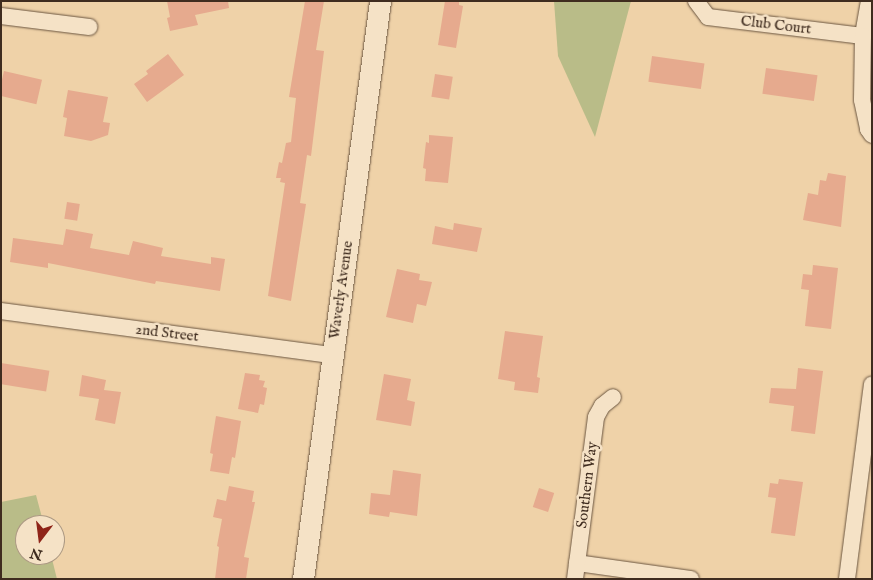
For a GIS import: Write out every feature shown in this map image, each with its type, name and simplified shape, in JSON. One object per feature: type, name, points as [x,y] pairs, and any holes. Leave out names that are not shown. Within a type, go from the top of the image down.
[{"type":"street","name":"Waverly Avenue","points":[[302,579],[380,1]]},
{"type":"street","name":"Club Court","points":[[696,1],[708,17],[863,36]]},
{"type":"street","points":[[869,1],[863,36],[862,100],[868,129],[872,135]]},
{"type":"street","points":[[1,16],[89,27]]},
{"type":"street","name":"2nd Street","points":[[1,310],[332,355]]},
{"type":"street","points":[[847,579],[872,385]]},
{"type":"street","name":"Southern Way","points":[[576,571],[596,417],[602,406],[613,397]]},
{"type":"street","points":[[576,571],[691,579]]},
{"type":"green space","points":[[554,1],[631,1],[595,137],[558,56]]},
{"type":"green space","points":[[36,495],[41,515],[15,515],[15,565],[54,565],[57,579],[1,579],[1,502]]},
{"type":"building","points":[[167,1],[228,1],[229,8],[195,15],[198,25],[170,31],[167,18],[170,17]]},
{"type":"building","points":[[305,1],[324,1],[316,50],[324,51],[311,156],[307,155],[300,203],[306,204],[291,301],[268,296],[285,183],[280,182],[281,178],[276,178],[279,162],[282,163],[286,143],[291,142],[296,98],[289,97]]},
{"type":"building","points":[[445,1],[459,1],[459,5],[463,6],[456,48],[438,45]]},
{"type":"building","points":[[168,54],[184,75],[147,102],[134,84],[148,74],[146,71]]},
{"type":"building","points":[[652,56],[704,63],[701,89],[648,82]]},
{"type":"building","points":[[766,68],[817,75],[814,101],[762,94]]},
{"type":"building","points":[[4,71],[42,80],[36,104],[1,96]]},
{"type":"building","points":[[435,74],[453,77],[449,100],[431,97]]},
{"type":"building","points":[[68,90],[108,97],[103,122],[110,123],[108,135],[91,141],[64,136],[67,118],[63,117]]},
{"type":"building","points":[[429,135],[453,137],[448,183],[425,181],[426,169],[423,168],[426,142],[429,143]]},
{"type":"building","points":[[828,173],[846,176],[841,227],[803,220],[808,193],[818,195],[820,180],[826,181]]},
{"type":"building","points":[[67,202],[80,204],[77,221],[64,219]]},
{"type":"building","points":[[454,223],[482,228],[477,252],[432,244],[435,226],[453,230]]},
{"type":"building","points":[[66,229],[93,234],[90,248],[129,255],[133,241],[163,248],[161,256],[211,264],[211,257],[225,259],[220,291],[156,281],[155,284],[48,263],[48,268],[10,262],[13,238],[63,245]]},
{"type":"building","points":[[813,265],[838,268],[831,329],[805,326],[809,290],[801,289],[803,274],[812,275]]},
{"type":"building","points":[[397,269],[420,274],[419,280],[432,282],[426,306],[417,304],[413,323],[386,317]]},
{"type":"building","points":[[505,331],[543,336],[537,377],[540,378],[538,393],[514,390],[515,382],[498,379]]},
{"type":"building","points":[[1,363],[49,371],[46,391],[1,384]]},
{"type":"building","points":[[798,368],[823,371],[815,434],[791,431],[794,406],[769,403],[771,388],[796,389]]},
{"type":"building","points":[[245,373],[260,375],[259,380],[265,381],[263,387],[267,388],[264,405],[260,404],[258,413],[238,409]]},
{"type":"building","points":[[384,374],[411,379],[407,400],[415,402],[411,426],[376,420]]},
{"type":"building","points":[[82,375],[106,380],[104,390],[121,392],[115,424],[95,420],[99,399],[79,396]]},
{"type":"building","points":[[216,416],[241,421],[235,458],[232,457],[229,474],[210,471],[213,454],[210,453]]},
{"type":"building","points":[[393,470],[421,474],[417,516],[390,512],[389,517],[369,514],[371,493],[390,495]]},
{"type":"building","points":[[779,479],[803,482],[795,536],[771,533],[776,498],[768,497],[770,483],[778,484]]},
{"type":"building","points":[[229,486],[254,491],[252,502],[255,502],[244,557],[249,558],[246,579],[215,579],[219,547],[217,546],[222,519],[213,517],[217,499],[226,501]]},
{"type":"building","points":[[539,488],[554,493],[548,512],[533,507]]}]
